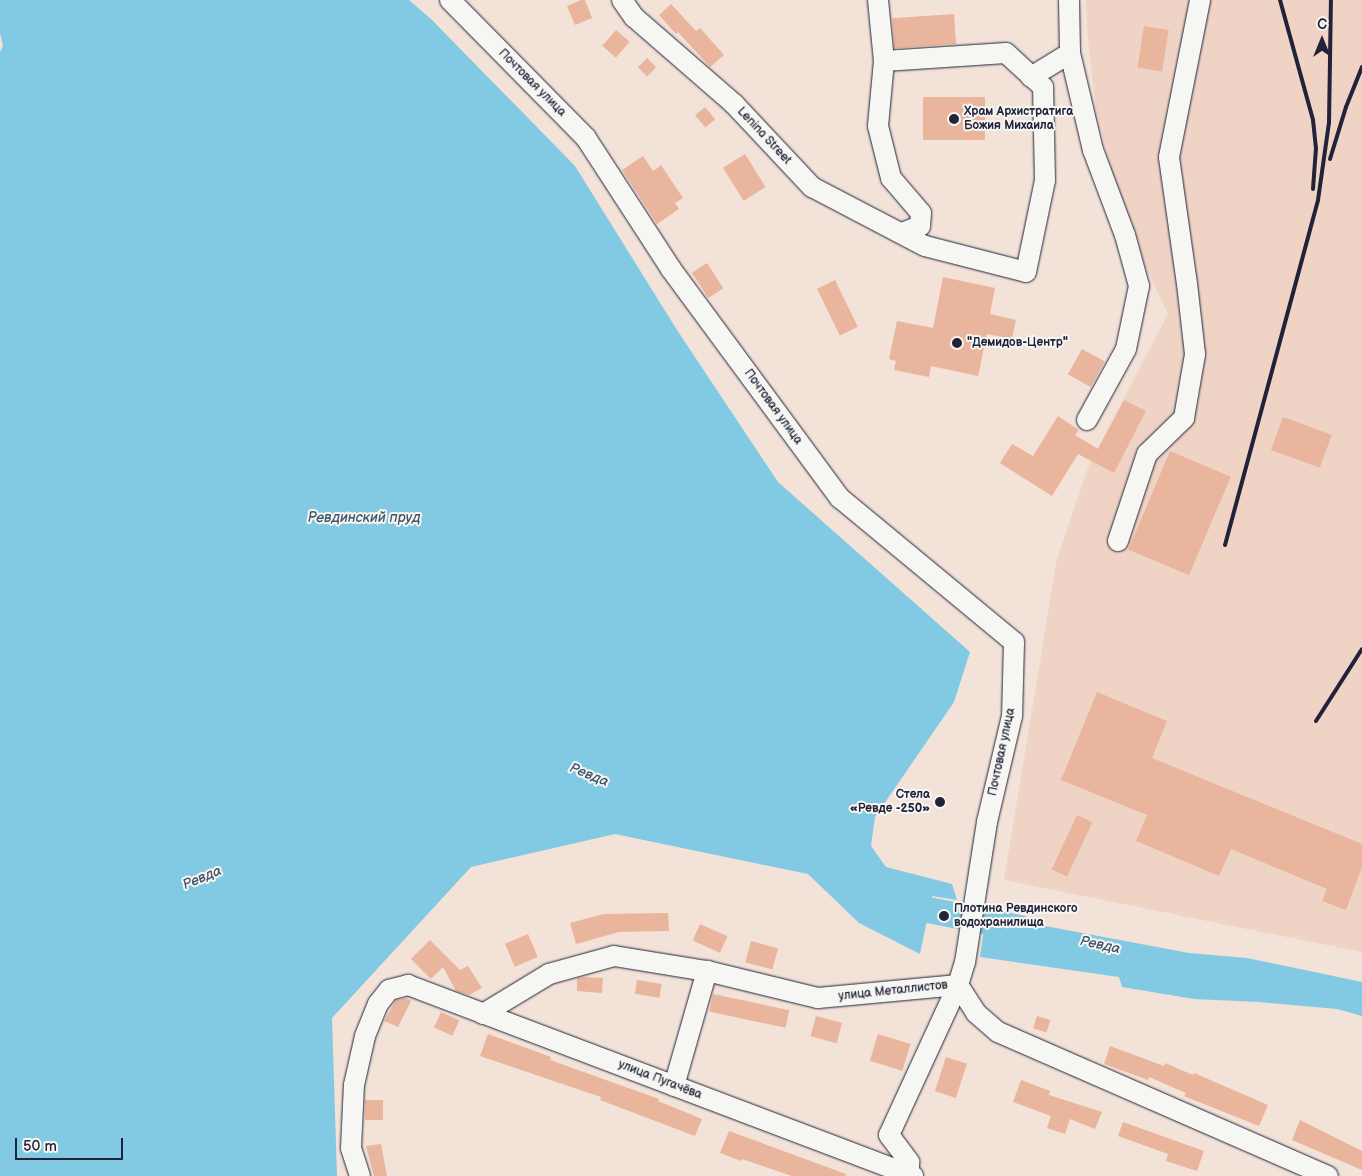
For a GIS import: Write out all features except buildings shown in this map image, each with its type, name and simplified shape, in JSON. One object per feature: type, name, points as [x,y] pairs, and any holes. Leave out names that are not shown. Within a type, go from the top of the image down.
[{"type":"street","name":"Почтовая улица","points":[[450,0],[586,138],[671,269],[840,498],[1014,642],[1012,716],[987,822],[965,962],[958,984]]},
{"type":"street","name":"Lenina Street","points":[[622,0],[634,17],[734,104],[812,187],[925,246],[1026,272],[1045,180],[1043,87],[1032,76]]},
{"type":"street","points":[[878,0],[884,61],[878,126],[891,178],[921,213],[920,226],[902,233]]},
{"type":"street","points":[[1068,0],[1070,54],[1093,150],[1125,235],[1139,286],[1126,349],[1087,420]]},
{"type":"street","points":[[1118,541],[1147,454],[1184,418],[1195,354],[1169,157],[1200,0]]},
{"type":"street","points":[[884,61],[1006,52],[1032,76],[1070,54]]},
{"type":"street","name":"улица Металлистов","points":[[483,1014],[549,974],[614,956],[707,971],[818,998],[958,984],[976,1013],[998,1032],[1328,1176]]},
{"type":"street","points":[[674,1086],[707,971]]},
{"type":"street","points":[[910,1176],[909,1162],[889,1135],[958,984]]},
{"type":"street","name":"улица Пугачёва","points":[[360,1176],[351,1148],[354,1086],[365,1036],[378,1004],[389,990],[408,985],[910,1176]]},
{"type":"shaded area","points":[[1086,0],[1362,0],[1362,952],[1004,880],[1057,559],[1089,465],[1168,314],[1123,219],[1096,110],[1088,40]]},
{"type":"water","name":"Ревдинский пруд","points":[[0,0],[409,0],[431,19],[575,166],[677,330],[778,482],[970,652],[954,702],[875,817],[871,846],[886,867],[952,884],[957,900],[932,896],[920,954],[859,923],[808,874],[615,834],[471,867],[332,1018],[337,1176],[0,1176],[0,52],[3,46],[0,33]]},
{"type":"water","points":[[986,915],[1189,953],[1247,958],[1362,982],[1362,1016],[1337,1009],[1259,1002],[1194,999],[1122,987],[1119,977],[980,957]]},
{"type":"waterway","name":"Ревда","points":[[896,897],[928,910],[1020,928]]},
{"type":"railway","points":[[1280,0],[1313,120],[1316,148],[1313,189]]},
{"type":"railway","points":[[1225,545],[1318,200],[1329,123],[1331,0]]},
{"type":"railway","points":[[1330,159],[1346,107],[1362,67]]},
{"type":"railway","points":[[1316,721],[1362,649]]},
{"type":"place","name":"Храм Архистратига Божия Михаила","points":[[954,119]]},
{"type":"place","name":"\"Демидов-Центр\"","points":[[957,343]]},
{"type":"place","name":"Стела «Ревде -250»","points":[[940,802]]},
{"type":"place","name":"Плотина Ревдинского водохранилища","points":[[944,916]]}]
